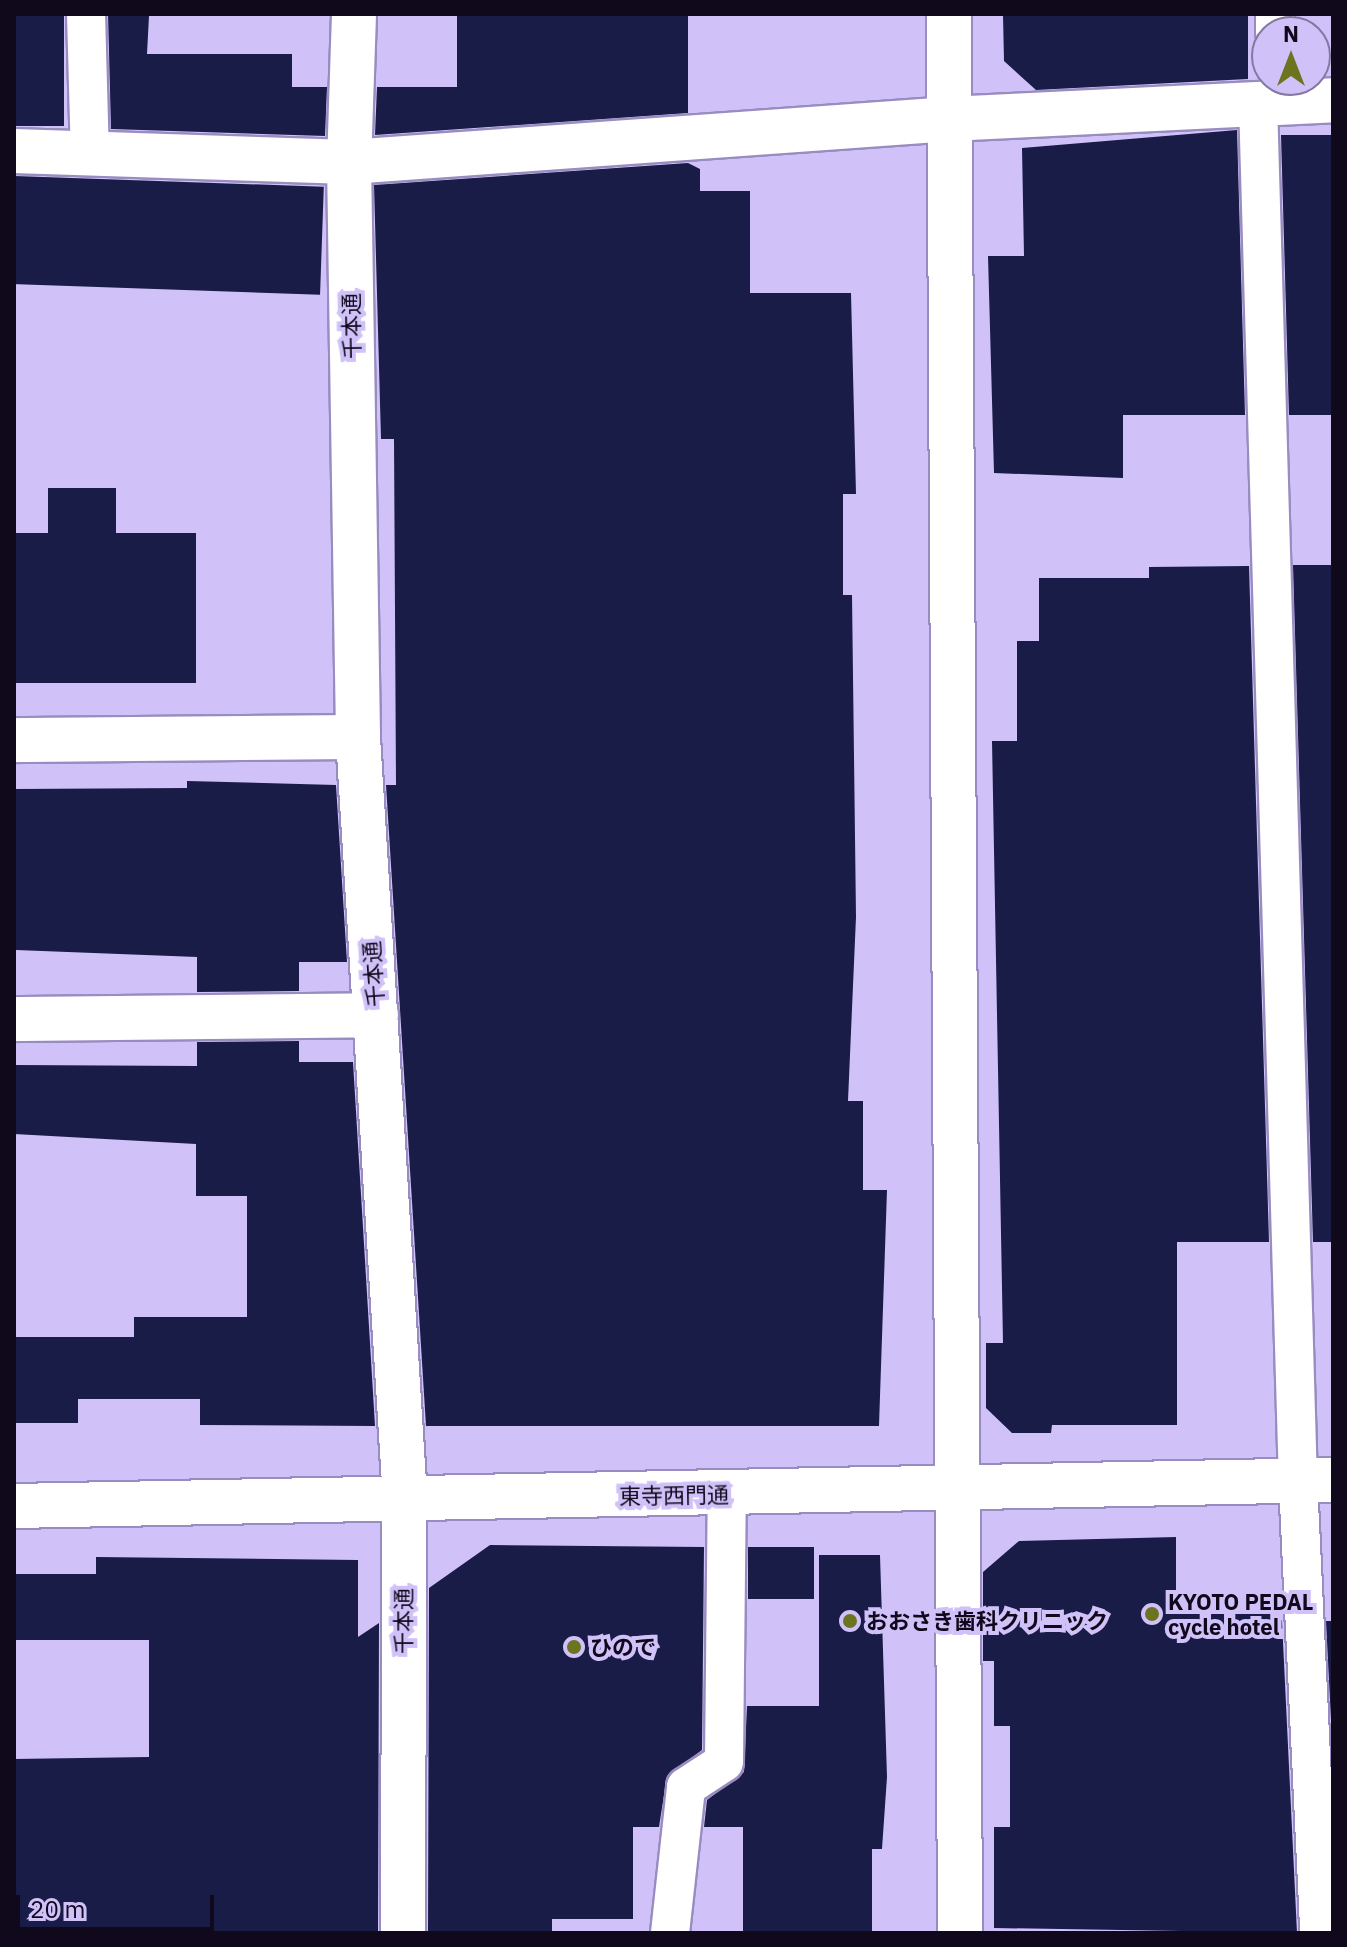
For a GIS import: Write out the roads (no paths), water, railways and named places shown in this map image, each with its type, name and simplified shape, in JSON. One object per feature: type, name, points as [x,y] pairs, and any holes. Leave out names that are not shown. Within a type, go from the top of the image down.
[{"type":"street","name":"千本通","points":[[354,14],[349,162],[358,737],[403,1499],[403,1933]]},
{"type":"street","points":[[949,14],[954,1485],[960,1933]]},
{"type":"street","points":[[14,151],[349,162],[1256,96]]},
{"type":"street","points":[[1282,96],[1333,100]]},
{"type":"street","points":[[14,740],[358,737]]},
{"type":"street","points":[[14,1019],[376,1015]]},
{"type":"street","name":"東寺西門通","points":[[14,1506],[1315,1480]]},
{"type":"lane","points":[[86,14],[90,154]]},
{"type":"lane","points":[[1269,96],[1315,1480],[1319,1933]]},
{"type":"lane","points":[[670,1933],[686,1787],[724,1762],[727,1494]]},
{"type":"place","name":"KYOTO PEDAL cycle hotel","points":[[1152,1614]]},
{"type":"place","name":"おおさき歯科クリニック","points":[[850,1621]]},
{"type":"place","name":"ひので","points":[[574,1647]]}]
